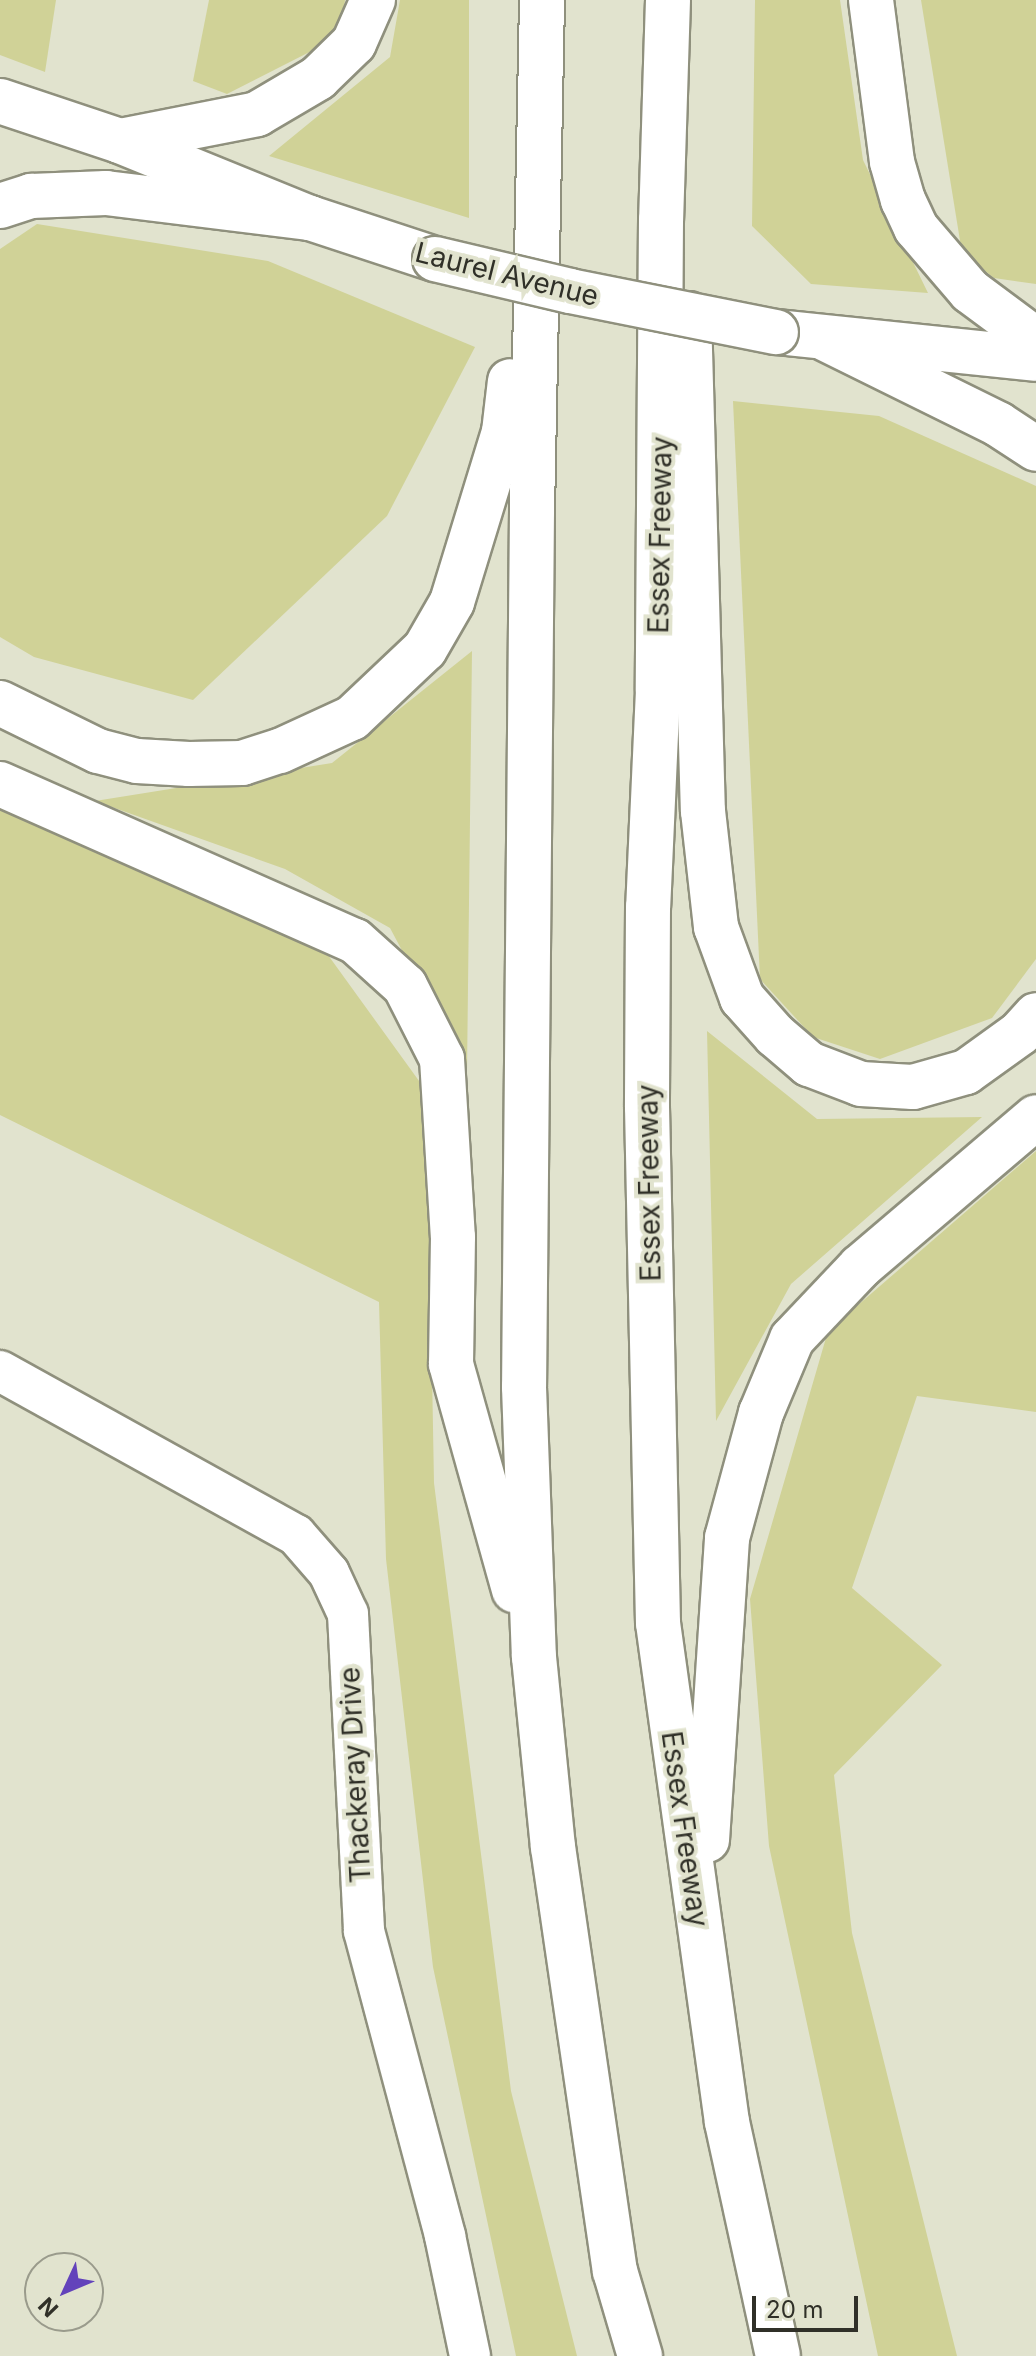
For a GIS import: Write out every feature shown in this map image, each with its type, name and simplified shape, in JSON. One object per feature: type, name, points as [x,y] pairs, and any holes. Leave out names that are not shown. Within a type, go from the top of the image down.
[{"type":"main road","points":[[120,141],[257,114],[318,78],[354,43],[373,0]]},
{"type":"main road","points":[[542,0],[524,1387],[534,1657],[553,1847],[615,2271],[640,2356]]},
{"type":"main road","points":[[871,0],[892,162],[903,200],[916,228],[970,291],[1036,340]]},
{"type":"main road","points":[[668,15],[686,216],[703,811],[716,927],[742,998],[775,1035],[809,1064],[861,1084],[874,1085],[913,1087],[966,1072],[1020,1033],[1036,1015]]},
{"type":"main road","name":"Essex Freeway","points":[[668,15],[661,220],[659,658],[648,907],[647,1107],[658,1623],[727,2122],[778,2356]]},
{"type":"main road","name":"Laurel Avenue","points":[[0,101],[120,141],[310,218],[435,259],[570,291],[776,332],[1036,359]]},
{"type":"main road","points":[[0,703],[98,751],[137,761],[242,763],[280,751],[352,718],[425,649],[452,602],[504,432],[539,125]]},
{"type":"main road","points":[[0,206],[31,196],[106,193],[310,218]]},
{"type":"main road","points":[[826,339],[998,424],[1036,449]]},
{"type":"main road","points":[[0,784],[355,941],[405,986],[442,1059],[453,1237],[451,1364],[534,1657]]},
{"type":"main road","points":[[700,1942],[727,1538],[761,1413],[792,1339],[860,1267],[1036,1117]]},
{"type":"street","name":"Thackeray Drive","points":[[0,1371],[296,1535],[329,1573],[348,1614],[364,1931],[445,2236],[470,2356]]},
{"type":"green space","points":[[0,0],[56,0],[45,72],[0,55]]},
{"type":"green space","points":[[209,0],[345,0],[341,36],[227,94],[193,81]]},
{"type":"green space","points":[[400,0],[469,0],[469,218],[269,156],[390,57]]},
{"type":"green space","points":[[755,0],[840,0],[863,160],[928,293],[811,284],[752,226]]},
{"type":"green space","points":[[921,0],[1036,0],[1036,284],[994,278],[962,253]]},
{"type":"green space","points":[[37,224],[268,261],[475,347],[387,516],[193,700],[34,657],[0,637],[0,249]]},
{"type":"green space","points":[[733,401],[879,416],[1036,486],[1036,959],[992,1018],[880,1059],[813,1037],[760,979]]},
{"type":"green space","points":[[472,651],[467,1072],[390,928],[285,869],[95,801],[332,763]]},
{"type":"green space","points":[[0,768],[328,955],[427,1092],[434,1483],[511,2091],[577,2356],[516,2356],[433,1967],[386,1559],[379,1302],[0,1115]]},
{"type":"green space","points":[[707,1031],[817,1119],[982,1117],[791,1284],[716,1421]]},
{"type":"green space","points":[[1036,1151],[1036,1412],[917,1396],[852,1588],[942,1665],[834,1775],[852,1933],[957,2356],[878,2356],[769,1846],[750,1599],[828,1331]]}]
